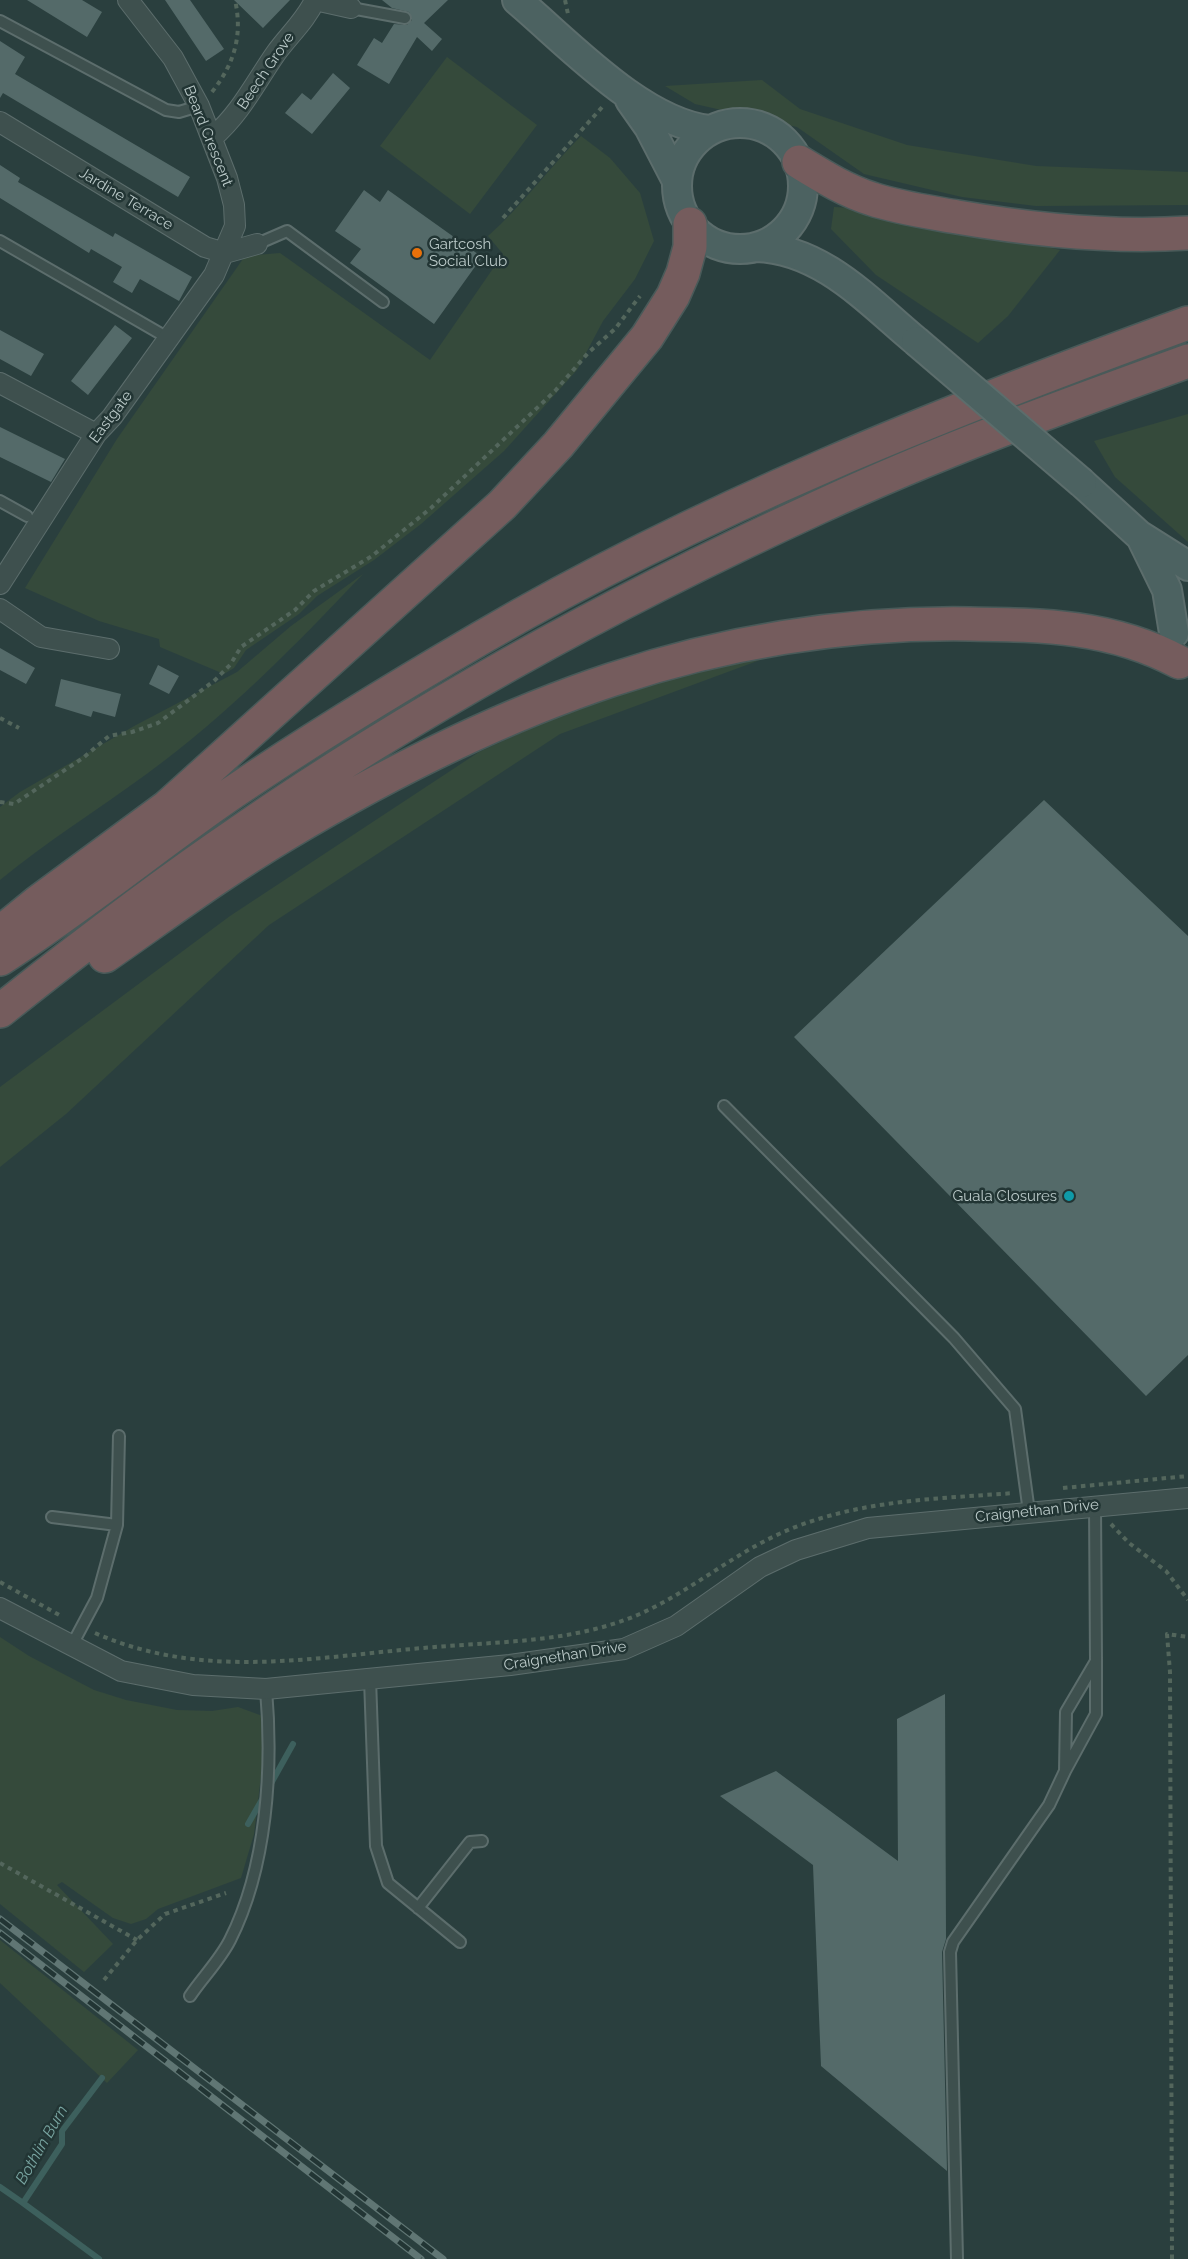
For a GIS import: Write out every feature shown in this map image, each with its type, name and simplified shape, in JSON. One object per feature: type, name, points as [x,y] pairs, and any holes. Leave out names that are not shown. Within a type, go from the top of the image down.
[{"type":"highway","points":[[799,162],[828,180],[873,199],[932,213],[1059,231],[1117,234],[1188,233]]},
{"type":"highway","points":[[0,933],[38,902],[167,807],[502,505],[558,445],[647,337],[673,296],[683,273],[690,246],[690,224]]},
{"type":"highway","points":[[0,959],[39,934],[234,792],[484,636],[684,530],[843,458],[946,415],[1188,323]]},
{"type":"highway","points":[[0,1011],[133,908],[243,829],[470,686],[586,622],[748,541],[922,462],[1188,361]]},
{"type":"highway","points":[[0,1035],[81,972],[283,836],[444,747],[502,720],[602,681],[710,652],[773,639],[842,630],[948,624],[1053,628],[1123,637],[1181,657]]},
{"type":"street","name":"Beard Crescent","points":[[128,0],[173,58],[199,106],[212,138],[234,205],[235,226],[225,252]]},
{"type":"street","points":[[315,0],[351,8]]},
{"type":"street","name":"Beech Grove","points":[[212,138],[232,121],[244,105],[276,54],[308,15],[315,0]]},
{"type":"street","points":[[517,0],[622,91],[683,125],[709,130]]},
{"type":"street","points":[[622,91],[649,127],[676,181],[682,211],[690,224],[703,237],[719,246],[737,249],[756,247],[787,250],[800,254],[846,282]]},
{"type":"street","name":"Jardine Terrace","points":[[0,122],[205,247],[225,252]]},
{"type":"street","points":[[676,181],[690,146],[709,130],[724,125],[754,124],[781,138],[799,162],[803,188],[801,201],[787,229],[773,240],[756,247]]},
{"type":"street","points":[[801,201],[809,236],[817,250],[846,282],[1082,483],[1139,535],[1188,566]]},
{"type":"street","points":[[225,252],[257,244]]},
{"type":"street","name":"Eastgate","points":[[0,584],[96,434],[214,275],[225,252]]},
{"type":"street","points":[[0,383],[96,434]]},
{"type":"street","points":[[1139,535],[1167,590],[1181,657]]},
{"type":"street","points":[[1181,657],[1178,618],[1188,600]]},
{"type":"street","points":[[0,609],[41,637],[109,649]]},
{"type":"street","name":"Craignethan Drive","points":[[0,1608],[121,1671],[193,1685],[266,1689],[510,1665],[624,1649],[676,1626],[760,1567],[796,1550],[868,1528],[1188,1498]]},
{"type":"lane","points":[[351,8],[405,18]]},
{"type":"lane","points":[[0,21],[166,110],[179,112],[199,106]]},
{"type":"lane","points":[[257,244],[287,231],[383,302]]},
{"type":"lane","points":[[0,242],[168,338]]},
{"type":"lane","points":[[0,501],[27,516]]},
{"type":"lane","points":[[724,1106],[954,1338],[1015,1409],[1029,1512]]},
{"type":"lane","points":[[72,1645],[98,1598],[117,1525],[119,1436]]},
{"type":"lane","points":[[957,2259],[950,1952],[953,1942],[1049,1804],[1096,1714],[1095,1505]]},
{"type":"lane","points":[[52,1517],[117,1525]]},
{"type":"lane","points":[[1065,1771],[1066,1712],[1096,1661]]},
{"type":"lane","points":[[370,1679],[376,1846],[388,1883],[460,1942]]},
{"type":"lane","points":[[190,1996],[230,1941],[252,1879],[265,1816],[268,1718],[266,1689]]},
{"type":"lane","points":[[418,1908],[470,1842],[482,1841]]},
{"type":"path","points":[[199,106],[224,78],[237,50],[240,20],[235,0]]},
{"type":"path","points":[[503,218],[622,91]]},
{"type":"path","points":[[0,802],[14,804],[83,758],[109,736],[132,732],[158,723],[214,681],[230,665],[242,646],[295,610],[314,591],[372,556],[489,457],[615,329],[645,291]]},
{"type":"path","points":[[0,718],[19,728]]},
{"type":"path","points":[[0,1582],[83,1628],[134,1650],[214,1663],[371,1654],[558,1637],[604,1627],[642,1614],[675,1597],[734,1556],[779,1533],[826,1515],[888,1503],[1188,1476]]},
{"type":"path","points":[[1095,1505],[1129,1543],[1166,1571],[1188,1600]]},
{"type":"path","points":[[1172,2259],[1170,1672],[1167,1634],[1188,1637]]},
{"type":"path","points":[[0,1863],[137,1940]]},
{"type":"path","points":[[104,1980],[137,1940],[165,1914],[226,1893]]},
{"type":"green space","points":[[447,57],[537,125],[470,214],[380,146]]},
{"type":"green space","points":[[762,80],[800,109],[907,145],[1036,166],[1188,172],[1188,205],[1036,206],[962,197],[864,174],[797,127],[695,104],[665,86]]},
{"type":"green space","points":[[581,136],[610,158],[640,193],[654,241],[635,279],[603,321],[577,370],[504,451],[421,524],[374,560],[317,596],[299,614],[246,650],[234,668],[224,674],[160,647],[159,639],[99,621],[25,588],[117,439],[245,256],[280,253],[430,360],[503,254],[488,236]]},
{"type":"green space","points":[[834,207],[919,217],[1060,250],[1008,316],[978,343],[876,275],[831,229]]},
{"type":"green space","points":[[1188,414],[1188,542],[1115,477],[1094,441]]},
{"type":"green space","points":[[363,574],[286,653],[206,727],[148,773],[55,838],[0,880],[0,807],[20,792],[136,725],[237,672],[291,626]]},
{"type":"green space","points":[[760,660],[560,734],[269,925],[66,1114],[0,1167],[0,1087],[230,916],[479,752],[669,665]]},
{"type":"green space","points":[[0,1637],[29,1656],[94,1690],[126,1700],[177,1710],[212,1711],[238,1707],[268,1718],[254,1834],[241,1878],[158,1909],[146,1919],[131,1924],[113,1918],[62,1882],[57,1885],[113,1944],[84,1972],[0,1904]]},
{"type":"green space","points":[[0,1940],[138,2050],[107,2083],[0,1983]]},
{"type":"building","points":[[27,0],[82,0],[102,12],[87,37]]},
{"type":"building","points":[[165,0],[190,0],[224,49],[206,61]]},
{"type":"building","points":[[234,0],[290,0],[263,28]]},
{"type":"building","points":[[382,0],[448,0],[424,23],[442,39],[432,51],[417,37],[389,84],[357,65],[374,38],[382,43],[394,24],[407,25],[412,20],[409,12],[392,8]]},
{"type":"building","points":[[0,41],[25,57],[15,74],[190,177],[178,197],[3,93],[0,98]]},
{"type":"building","points":[[333,73],[350,88],[312,134],[285,113],[302,93],[311,100]]},
{"type":"building","points":[[0,165],[20,178],[18,182],[113,237],[115,233],[192,277],[179,301],[140,279],[132,293],[113,282],[122,267],[91,249],[89,253],[0,198]]},
{"type":"building","name":"Gartcosh Social Club","points":[[364,190],[380,202],[388,190],[482,257],[434,324],[350,263],[361,249],[335,231]]},
{"type":"building","points":[[115,325],[132,338],[88,395],[71,381]]},
{"type":"building","points":[[0,330],[44,354],[31,376],[0,359]]},
{"type":"building","points":[[0,427],[65,459],[51,482],[0,457]]},
{"type":"building","points":[[0,648],[35,668],[26,684],[0,670]]},
{"type":"building","points":[[158,665],[179,676],[169,694],[149,684]]},
{"type":"building","points":[[61,679],[121,694],[115,717],[93,711],[91,717],[55,706]]},
{"type":"building","name":"Guala Closures","points":[[1044,800],[1188,936],[1188,1355],[1146,1396],[794,1037]]},
{"type":"building","points":[[945,1694],[946,1939],[942,1952],[947,2171],[821,2066],[813,1865],[720,1796],[776,1771],[898,1861],[897,1719]]},
{"type":"waterway","name":"Bothlin Burn","points":[[269,1787],[293,1744]]},
{"type":"waterway","name":"Bothlin Burn","points":[[248,1824],[264,1796]]},
{"type":"waterway","name":"Bothlin Burn","points":[[0,2187],[23,2203],[62,2144],[62,2131],[102,2078]]},
{"type":"waterway","points":[[23,2203],[99,2259]]},
{"type":"railway","points":[[0,1919],[443,2259]]},
{"type":"railway","points":[[0,1933],[421,2259]]},
{"type":"place","name":"Gartcosh Social Club","points":[[417,253]]},
{"type":"place","name":"Guala Closures","points":[[1069,1196]]}]
